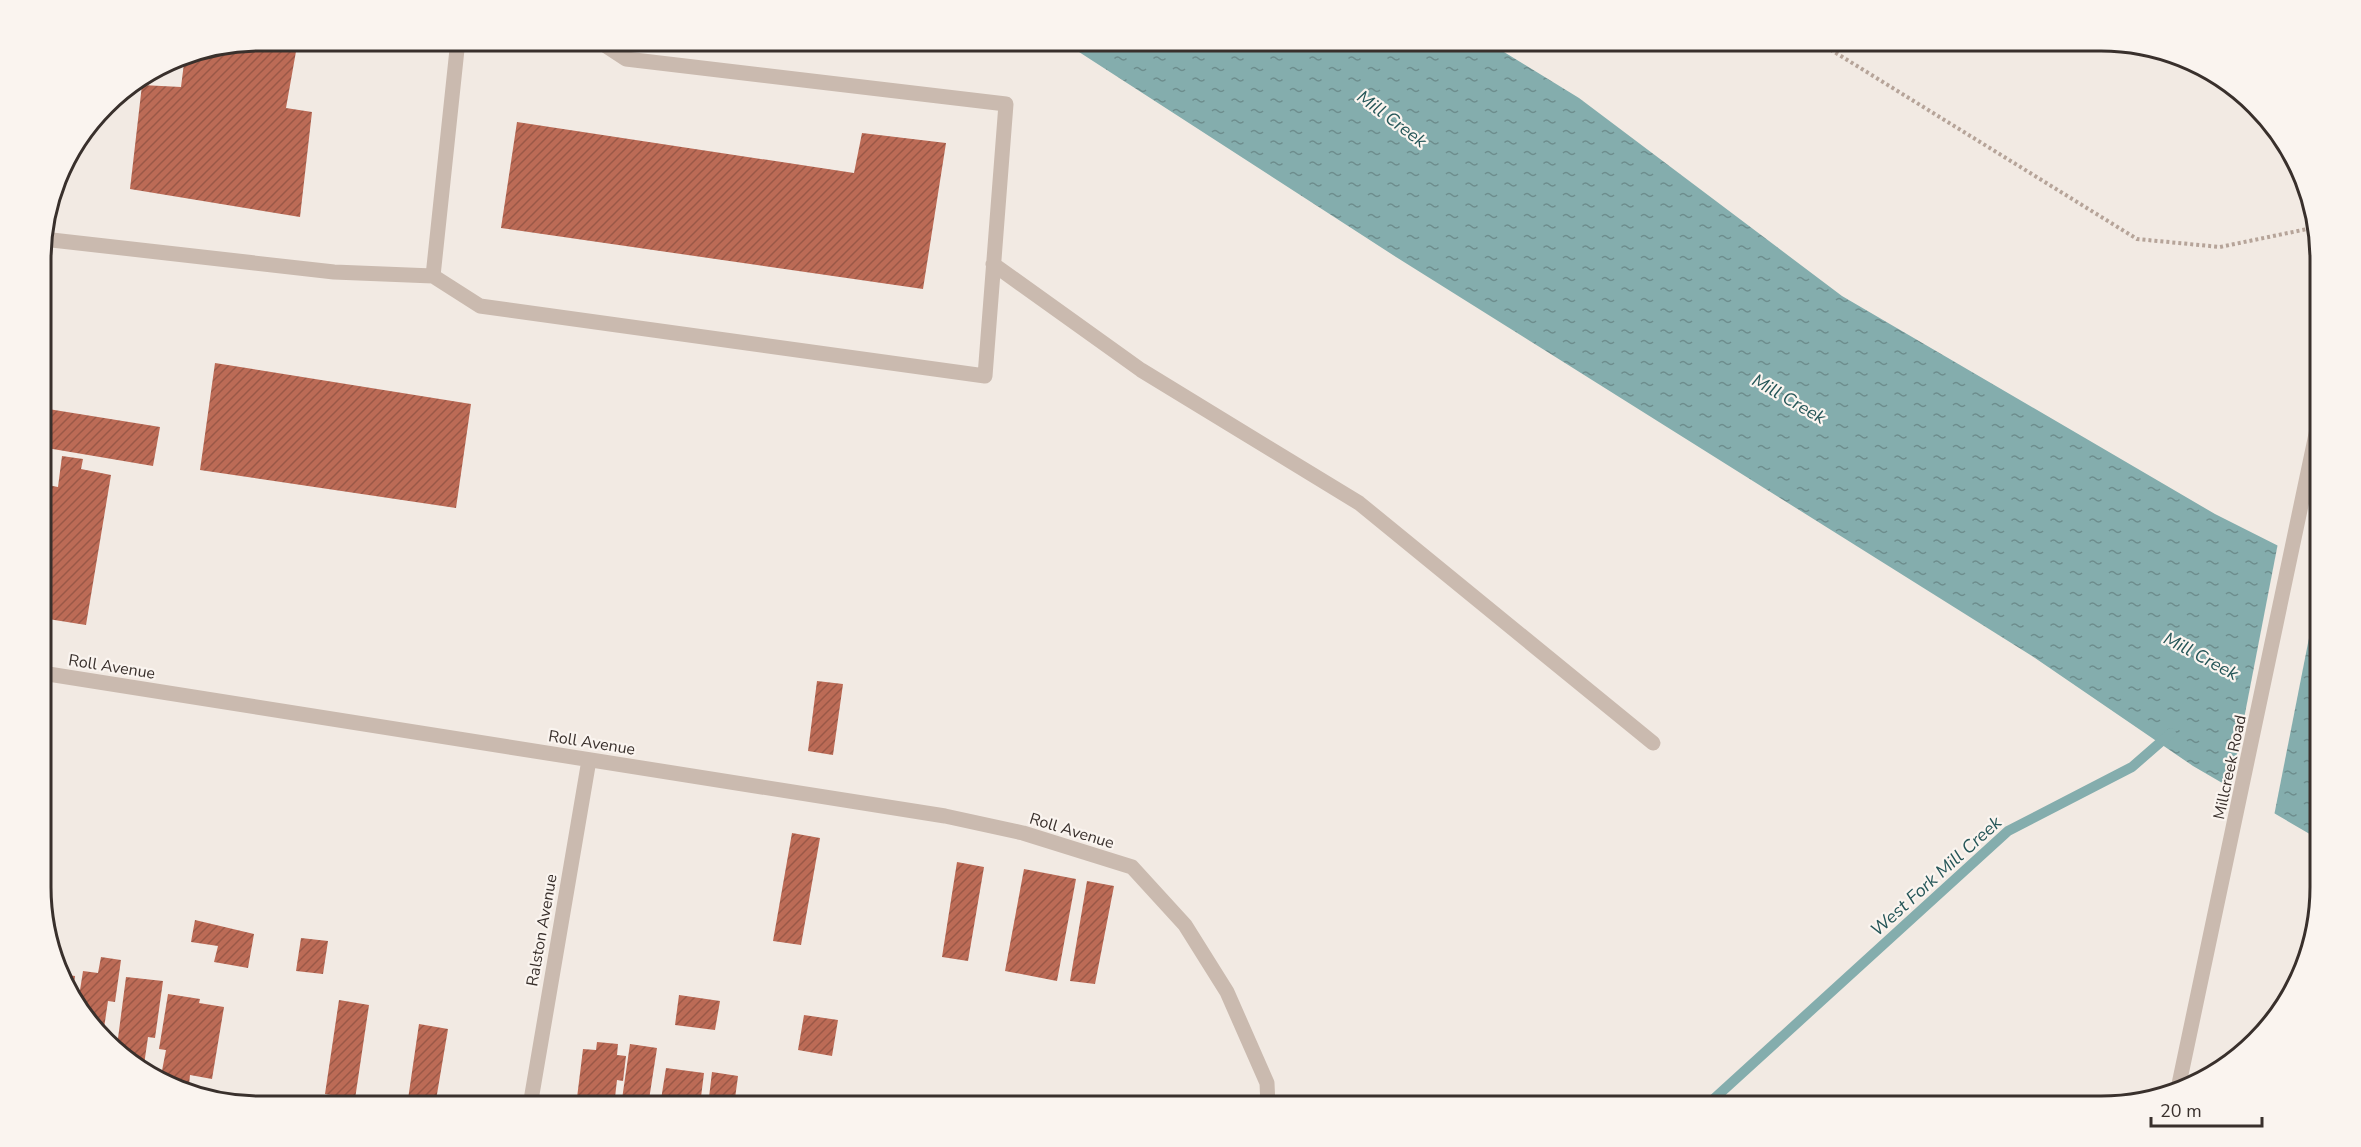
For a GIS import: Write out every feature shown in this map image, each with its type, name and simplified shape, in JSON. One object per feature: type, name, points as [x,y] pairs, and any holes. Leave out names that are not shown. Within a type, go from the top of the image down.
[{"type":"street","points":[[433,276],[457,51]]},
{"type":"street","points":[[52,240],[334,272],[433,276],[480,306],[985,376],[1006,104],[626,59],[614,51]]},
{"type":"street","points":[[993,264],[1141,370],[1359,503],[1653,743]]},
{"type":"street","name":"Millcreek Road","points":[[2180,1080],[2310,463]]},
{"type":"street","name":"Roll Avenue","points":[[51,674],[945,816],[1023,833],[1132,867],[1185,925],[1227,992],[1267,1083],[1268,1096]]},
{"type":"street","name":"Ralston Avenue","points":[[532,1096],[589,760]]},
{"type":"path","points":[[1833,51],[2137,239],[2220,247],[2307,229]]},
{"type":"water","name":"Mill Creek","points":[[1077,51],[1502,51],[1579,98],[1842,296],[2215,514],[2310,562],[2310,834],[2193,766],[2035,658],[1396,257]]},
{"type":"pier","points":[[2278,543],[2310,559],[2310,633],[2274,816],[2230,791]]},
{"type":"building","points":[[296,51],[286,108],[312,112],[300,217],[130,189],[142,88],[146,85],[181,87],[184,66],[193,62],[233,53]]},
{"type":"building","points":[[517,122],[854,173],[862,133],[946,143],[923,289],[501,228]]},
{"type":"building","points":[[215,363],[471,404],[456,508],[200,470]]},
{"type":"building","points":[[51,409],[160,427],[153,466],[51,449]]},
{"type":"building","points":[[62,456],[83,459],[81,469],[111,475],[86,625],[51,619],[51,486],[58,487]]},
{"type":"building","points":[[817,681],[843,684],[833,755],[808,751]]},
{"type":"building","points":[[792,833],[820,838],[801,945],[773,941]]},
{"type":"building","points":[[957,862],[984,867],[968,961],[942,957]]},
{"type":"building","points":[[1024,869],[1076,879],[1057,981],[1005,971]]},
{"type":"building","points":[[1087,881],[1114,886],[1095,984],[1070,981]]},
{"type":"building","points":[[195,920],[254,934],[248,968],[214,962],[218,946],[191,942]]},
{"type":"building","points":[[301,938],[328,941],[323,974],[296,971]]},
{"type":"building","points":[[101,957],[121,960],[115,1002],[108,1001],[104,1026],[80,992],[83,971],[98,973]]},
{"type":"building","points":[[126,977],[163,981],[155,1038],[148,1037],[145,1061],[118,1040]]},
{"type":"building","points":[[168,994],[200,999],[199,1003],[224,1007],[212,1079],[190,1075],[189,1083],[162,1071],[166,1050],[159,1049]]},
{"type":"building","points":[[679,995],[720,1001],[715,1030],[675,1025]]},
{"type":"building","points":[[339,1000],[369,1005],[355,1096],[325,1094]]},
{"type":"building","points":[[804,1015],[838,1020],[832,1056],[798,1050]]},
{"type":"building","points":[[419,1024],[448,1029],[437,1096],[408,1096]]},
{"type":"building","points":[[597,1042],[618,1044],[617,1055],[626,1056],[623,1081],[617,1080],[615,1096],[577,1096],[583,1049],[596,1050]]},
{"type":"building","points":[[630,1044],[657,1048],[650,1096],[622,1096]]},
{"type":"building","points":[[666,1068],[704,1073],[701,1096],[662,1096]]},
{"type":"building","points":[[712,1072],[738,1076],[735,1096],[709,1096]]},
{"type":"waterway","name":"West Fork Mill Creek","points":[[1717,1096],[2008,831],[2132,767],[2171,733]]}]
